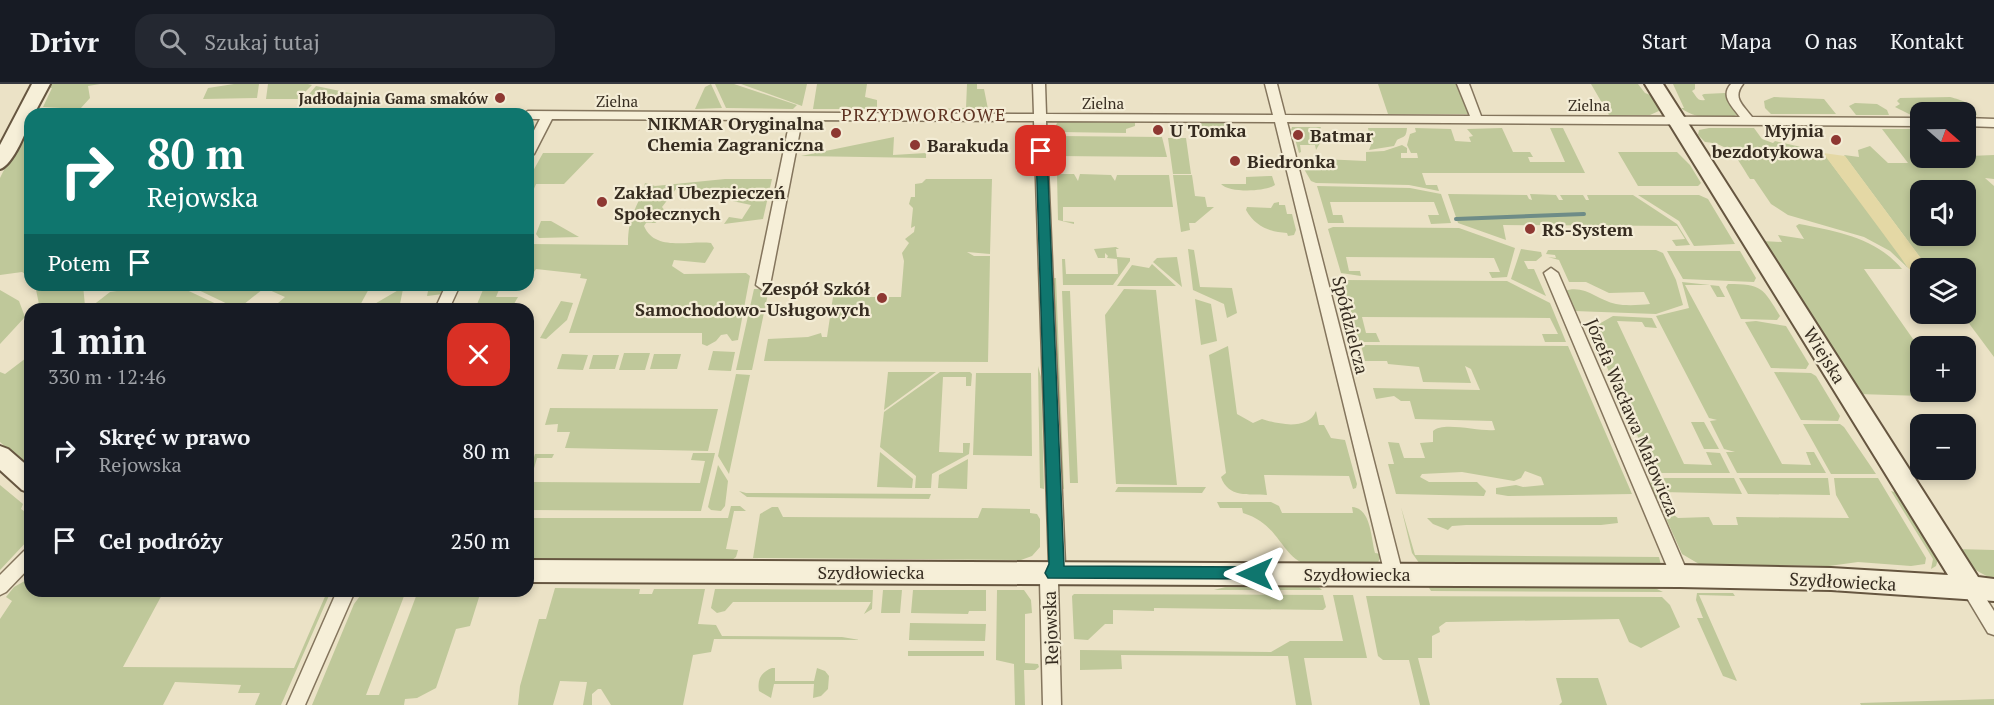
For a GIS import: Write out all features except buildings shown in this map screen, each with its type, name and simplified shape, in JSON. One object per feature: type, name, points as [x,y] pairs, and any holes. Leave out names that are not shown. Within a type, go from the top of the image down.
[{"type":"street","points":[[30,108],[40,84]]},
{"type":"street","name":"Rejowska","points":[[1039,84],[1057,564],[1049,581],[1053,705]]},
{"type":"street","name":"Spółdzielcza","points":[[1271,84],[1394,575]]},
{"type":"street","points":[[1463,84],[1477,120]]},
{"type":"street","name":"Wiejska","points":[[1654,84],[1982,589],[1994,627]]},
{"type":"street","points":[[1737,84],[1731,91],[1731,96],[1749,122]]},
{"type":"street","name":"Zielna","points":[[534,115],[1910,122]]},
{"type":"street","points":[[534,142],[548,115]]},
{"type":"street","points":[[763,285],[797,117]]},
{"type":"street","points":[[0,163],[24,120]]},
{"type":"street","points":[[1976,122],[1994,123]]},
{"type":"street","name":"Józefa Wacława Małowicza","points":[[1551,273],[1641,501],[1680,576]]},
{"type":"street","points":[[0,456],[24,478]]},
{"type":"street","points":[[0,587],[24,562]]},
{"type":"street","name":"Szydłowiecka","points":[[534,571],[1680,576],[1831,579],[1982,589]]},
{"type":"street","points":[[296,705],[343,597]]},
{"type":"green space","points":[[47,84],[100,84],[88,86],[90,98],[81,108],[43,107],[52,88],[44,89]]},
{"type":"green space","points":[[234,84],[259,84],[257,98],[203,99],[208,88]]},
{"type":"green space","points":[[268,84],[312,85],[298,99],[266,99]]},
{"type":"green space","points":[[711,84],[722,108],[695,109],[705,87]]},
{"type":"green space","points":[[715,84],[734,84],[797,105],[793,109],[726,108]]},
{"type":"green space","points":[[741,84],[807,84],[802,106]]},
{"type":"green space","points":[[817,84],[867,84],[865,97],[877,100],[877,109],[813,109]]},
{"type":"green space","points":[[967,84],[977,84],[977,89],[984,89],[988,109],[917,110],[966,108]]},
{"type":"green space","points":[[1378,84],[1459,84],[1471,114],[1388,114]]},
{"type":"green space","points":[[1591,84],[1638,84],[1645,93],[1653,96],[1661,110],[1650,115],[1609,115]]},
{"type":"green space","points":[[1673,84],[1695,84],[1695,89],[1692,91],[1700,100],[1705,100],[1702,95],[1704,94],[1725,93],[1738,114],[1717,119],[1700,117],[1686,111],[1681,108],[1684,108]]},
{"type":"green space","points":[[316,86],[369,97],[367,100],[305,99]]},
{"type":"green space","points":[[1774,97],[1824,99],[1836,114],[1771,114],[1765,108],[1764,101]]},
{"type":"green space","points":[[1950,97],[1965,102],[1910,102],[1910,114],[1895,107],[1900,104],[1897,101],[1900,98]]},
{"type":"green space","points":[[1855,103],[1877,104],[1887,110],[1889,115],[1856,115],[1849,106]]},
{"type":"green space","points":[[1058,121],[1135,122],[1135,126],[1126,129],[1126,133],[1058,132],[1055,127]]},
{"type":"green space","points":[[1191,122],[1223,123],[1240,133],[1195,133]]},
{"type":"green space","points":[[1292,127],[1321,127],[1317,135],[1320,143],[1316,150],[1315,145],[1300,145],[1301,152],[1299,153],[1295,139],[1300,139],[1298,133],[1291,130]]},
{"type":"green space","points":[[1368,128],[1407,128],[1405,135],[1397,140],[1394,146],[1369,150],[1371,145]]},
{"type":"green space","points":[[1415,128],[1451,129],[1455,141],[1471,142],[1469,137],[1473,136],[1467,129],[1502,128],[1513,152],[1530,152],[1533,157],[1528,157],[1530,162],[1565,162],[1550,128],[1563,128],[1585,173],[1422,173],[1426,185],[1437,185],[1439,191],[1409,185],[1316,183],[1311,181],[1304,169],[1313,169],[1312,163],[1302,163],[1301,158],[1366,161],[1366,152],[1384,151],[1402,145],[1407,148],[1407,153],[1401,153],[1401,158],[1418,158],[1417,153],[1411,153],[1407,145],[1410,134],[1416,132]]},
{"type":"green space","points":[[1754,128],[1762,139],[1773,143],[1775,141],[1823,152],[1908,268],[1890,251],[1864,237],[1788,215],[1771,204],[1732,153],[1714,143],[1705,142],[1698,135],[1699,130]]},
{"type":"green space","points":[[1882,129],[1910,129],[1910,168],[1976,168],[1976,156],[1994,155],[1994,179],[1985,178],[1994,186],[1994,357],[1969,324],[1976,324],[1976,258],[1921,258],[1912,246],[1976,246],[1976,180],[1910,180],[1910,244],[1844,155],[1859,157],[1858,150],[1870,146],[1888,163],[1908,163]]},
{"type":"green space","points":[[23,131],[24,273],[0,275],[0,178]]},
{"type":"green space","points":[[1058,136],[1162,137],[1167,157],[1055,156],[1055,138]]},
{"type":"green space","points":[[894,137],[893,155],[926,153],[926,158],[801,156]]},
{"type":"green space","points":[[1168,138],[1186,138],[1191,174],[1173,174]]},
{"type":"green space","points":[[1618,152],[1677,152],[1690,165],[1701,183],[1698,186],[1638,186]]},
{"type":"green space","points":[[543,153],[594,153],[564,184],[536,184],[534,189],[534,169]]},
{"type":"green space","points":[[1057,174],[1074,174],[1078,181],[1080,174],[1111,175],[1115,181],[1117,175],[1169,175],[1173,207],[1063,207],[1063,221],[1074,222],[1074,224],[1058,220]]},
{"type":"green space","points":[[1173,175],[1192,175],[1195,196],[1205,197],[1207,207],[1214,207],[1195,223],[1189,223],[1190,230],[1181,232]]},
{"type":"green space","points":[[1272,176],[1275,185],[1263,189],[1239,190],[1221,184],[1246,184],[1246,177]]},
{"type":"green space","points":[[725,179],[772,179],[763,219],[724,224],[729,217],[742,219],[751,205],[676,189],[662,207],[668,215],[655,223],[646,223],[644,226],[649,234],[664,242],[711,243],[714,248],[705,263],[674,260],[672,266],[684,274],[746,273],[750,276],[738,340],[732,341],[727,334],[721,335],[707,346],[702,344],[702,333],[569,333],[587,279],[580,278],[581,274],[536,269],[534,272],[534,244],[628,245],[632,218],[645,183],[655,186]]},
{"type":"green space","points":[[926,179],[992,179],[990,254],[967,252],[974,256],[990,256],[988,362],[764,361],[768,339],[808,337],[821,333],[822,337],[827,337],[833,297],[901,297],[904,261],[902,253],[909,243],[905,239],[914,232],[915,226],[911,228],[913,208],[909,204],[911,197],[915,197],[915,184],[922,183]]},
{"type":"green space","points":[[1317,186],[1410,188],[1441,194],[1451,223],[1431,224],[1428,215],[1439,215],[1434,202],[1330,202],[1333,215],[1342,215],[1344,223],[1328,223]]},
{"type":"green space","points":[[1448,194],[1527,195],[1532,200],[1530,194],[1556,195],[1559,200],[1563,200],[1560,195],[1583,195],[1586,200],[1589,200],[1587,195],[1633,195],[1677,224],[1690,245],[1676,246],[1672,240],[1685,239],[1677,226],[1503,225],[1506,240],[1458,223]]},
{"type":"green space","points":[[1638,195],[1699,195],[1708,199],[1735,244],[1694,246],[1679,221]]},
{"type":"green space","points":[[1279,202],[1279,205],[1285,205],[1287,214],[1292,214],[1296,230],[1294,235],[1288,236],[1287,233],[1263,227],[1246,210],[1247,207],[1271,208],[1274,203]]},
{"type":"green space","points":[[541,221],[551,221],[579,237],[539,238],[536,234]]},
{"type":"green space","points":[[1799,224],[1841,233],[1868,243],[1892,258],[1902,269],[1864,269],[1911,336],[1910,396],[1858,394],[1762,241],[1782,242],[1778,235],[1804,239],[1796,226]]},
{"type":"green space","points":[[1333,227],[1459,228],[1515,248],[1507,277],[1492,278],[1489,272],[1500,272],[1494,258],[1346,257],[1349,271],[1360,271],[1361,276],[1341,273],[1328,229]]},
{"type":"green space","points":[[1116,247],[1119,249],[1116,249],[1117,257],[1130,258],[1130,261],[1113,285],[1063,285],[1062,259],[1065,259],[1066,274],[1118,274],[1117,259],[1107,258],[1105,253],[1105,258],[1098,258],[1094,249]]},
{"type":"green space","points":[[1188,249],[1194,250],[1200,287],[1232,288],[1237,313],[1227,318],[1224,304],[1193,290]]},
{"type":"green space","points":[[1521,249],[1541,252],[1542,256],[1536,261],[1524,261],[1528,269],[1534,269],[1546,296],[1511,279]]},
{"type":"green space","points":[[1548,250],[1656,250],[1663,253],[1676,280],[1683,305],[1656,314],[1574,311],[1564,291],[1571,289],[1585,291],[1620,305],[1650,304],[1644,292],[1609,293],[1586,282],[1569,282],[1559,260],[1548,257],[1556,258],[1555,255],[1546,254]]},
{"type":"green space","points":[[1667,251],[1740,251],[1756,278],[1754,282],[1683,279]]},
{"type":"green space","points":[[1177,257],[1182,287],[1153,262],[1157,258]]},
{"type":"green space","points":[[1152,264],[1176,286],[1117,286],[1132,265],[1149,268]]},
{"type":"green space","points":[[1052,278],[1056,278],[1064,489],[1060,488]]},
{"type":"green space","points":[[1342,280],[1507,281],[1550,303],[1566,342],[1545,342],[1542,334],[1558,334],[1550,318],[1362,317],[1366,333],[1376,333],[1380,342],[1359,342]]},
{"type":"green space","points":[[1682,282],[1710,285],[1685,285],[1782,464],[1811,465],[1806,452],[1814,452],[1826,473],[1737,473],[1726,452],[1735,452],[1724,449],[1710,421],[1717,420],[1709,418],[1656,316],[1689,308]]},
{"type":"green space","points":[[1728,284],[1748,285],[1760,290],[1780,316],[1777,320],[1741,319],[1726,287]]},
{"type":"green space","points":[[1710,285],[1719,286],[1725,297],[1717,297]]},
{"type":"green space","points":[[754,289],[769,289],[752,370],[736,370]]},
{"type":"green space","points":[[1124,289],[1156,290],[1177,485],[1116,484],[1105,315]]},
{"type":"green space","points":[[0,290],[19,301],[24,318],[0,344]]},
{"type":"green space","points":[[36,291],[84,291],[85,303],[39,303]]},
{"type":"green space","points":[[189,291],[214,303],[96,303],[110,292]]},
{"type":"green space","points":[[200,291],[260,291],[246,303],[226,303]]},
{"type":"green space","points":[[272,291],[368,291],[361,303],[278,303],[285,297]]},
{"type":"green space","points":[[397,291],[403,291],[400,303],[376,303]]},
{"type":"green space","points":[[428,291],[444,291],[443,294],[427,296]]},
{"type":"green space","points":[[482,291],[498,291],[496,297],[518,297],[514,303],[478,303]]},
{"type":"green space","points":[[1062,291],[1070,291],[1078,483],[1070,483]]},
{"type":"green space","points":[[1195,299],[1211,304],[1217,341],[1201,345]]},
{"type":"green space","points":[[561,301],[573,303],[567,320],[546,339],[540,338]]},
{"type":"green space","points":[[1613,316],[1652,318],[1657,328],[1645,327],[1642,322],[1617,321],[1684,464],[1712,465],[1706,452],[1720,453],[1730,473],[1654,473],[1590,329]]},
{"type":"green space","points":[[1756,321],[1786,326],[1809,364],[1806,369],[1771,368],[1745,322]]},
{"type":"green space","points":[[1361,345],[1568,346],[1632,494],[1508,496],[1496,494],[1496,488],[1544,485],[1541,477],[1525,471],[1521,478],[1514,481],[1462,472],[1422,474],[1420,477],[1429,482],[1477,482],[1486,491],[1484,496],[1396,494],[1388,464],[1394,464],[1388,442],[1399,443],[1404,458],[1425,458],[1420,443],[1433,442],[1433,431],[1438,428],[1495,430],[1492,421],[1415,419],[1410,401],[1401,401],[1394,396],[1376,399],[1373,388],[1480,390],[1471,369],[1465,366],[1471,383],[1423,382],[1419,367],[1388,364],[1387,361],[1365,361]]},
{"type":"green space","points":[[1228,346],[1237,414],[1253,423],[1262,419],[1276,423],[1299,424],[1312,417],[1316,411],[1319,425],[1324,425],[1331,438],[1345,440],[1357,484],[1356,488],[1353,489],[1349,476],[1264,475],[1267,495],[1240,494],[1224,484],[1221,477],[1226,473],[1209,355]]},
{"type":"green space","points":[[713,351],[735,352],[731,371],[708,370]]},
{"type":"green space","points":[[624,353],[650,353],[645,370],[619,370]]},
{"type":"green space","points":[[562,354],[588,355],[583,370],[557,369]]},
{"type":"green space","points":[[654,354],[681,354],[677,369],[650,369]]},
{"type":"green space","points":[[593,355],[619,355],[615,369],[589,369]]},
{"type":"green space","points":[[24,360],[24,464],[0,442],[0,372],[5,374]]},
{"type":"green space","points":[[1038,366],[1041,377],[1044,489],[1040,488]]},
{"type":"green space","points":[[888,372],[936,372],[884,410]]},
{"type":"green space","points":[[940,372],[970,372],[972,374],[971,386],[966,386],[966,377],[943,377],[939,452],[963,453],[963,443],[970,443],[969,454],[932,474],[931,488],[915,488],[916,476],[880,447],[884,412]]},
{"type":"green space","points":[[1774,372],[1811,373],[1816,376],[1840,416],[1838,421],[1801,420]]},
{"type":"green space","points":[[976,373],[1031,373],[1032,456],[973,455]]},
{"type":"green space","points":[[736,374],[750,375],[729,474],[718,456]]},
{"type":"green space","points":[[550,408],[718,409],[708,451],[565,448],[570,432],[557,432],[558,424],[545,425]]},
{"type":"green space","points":[[1691,422],[1704,422],[1719,449],[1704,449]]},
{"type":"green space","points":[[1803,424],[1840,424],[1876,474],[1831,474]]},
{"type":"green space","points":[[880,452],[913,479],[912,488],[877,487]]},
{"type":"green space","points":[[693,453],[715,453],[701,511],[534,510],[534,482],[700,483],[705,461],[691,460]]},
{"type":"green space","points":[[535,454],[554,454],[552,458],[537,458],[534,468]]},
{"type":"green space","points":[[968,459],[967,489],[938,488],[939,475]]},
{"type":"green space","points":[[718,465],[728,481],[725,506],[721,511],[711,510],[708,507]]},
{"type":"green space","points":[[1650,478],[1734,478],[1742,494],[1663,492],[1665,502],[1657,499],[1651,487]]},
{"type":"green space","points":[[1739,478],[1828,478],[1830,495],[1748,494]]},
{"type":"green space","points":[[1834,478],[1878,478],[1926,558],[1925,564],[1911,566],[1858,562],[1829,566],[1699,564],[1682,554],[1664,514],[1671,513],[1678,518],[1709,517],[1713,525],[1738,525],[1736,517],[1849,518],[1836,495]]},
{"type":"green space","points":[[0,485],[23,504],[21,509],[24,511],[24,544],[0,570]]},
{"type":"green space","points":[[1118,487],[1206,487],[1202,493],[1115,492]]},
{"type":"green space","points":[[739,491],[746,493],[931,494],[929,499],[747,497]]},
{"type":"green space","points":[[1891,491],[1898,493],[1939,556],[1936,566],[1931,569],[1933,559]]},
{"type":"green space","points":[[1217,502],[1271,502],[1279,506],[1282,513],[1353,513],[1352,507],[1358,509],[1367,518],[1375,553],[1381,554],[1378,563],[1340,567],[1307,565],[1291,555],[1265,524],[1243,513],[1242,508],[1220,508]]},
{"type":"green space","points":[[731,506],[740,506],[746,511],[734,511],[726,549],[738,550],[736,557],[729,562],[534,562],[534,518],[728,518]]},
{"type":"green space","points":[[772,507],[778,507],[783,517],[978,518],[982,508],[1030,509],[1030,513],[1037,514],[1040,519],[1040,547],[1032,556],[1021,560],[753,558],[760,514]]},
{"type":"green space","points":[[1401,507],[1415,555],[1659,557],[1661,565],[1657,567],[1422,567],[1412,553]]},
{"type":"green space","points":[[1617,517],[1618,523],[1601,525],[1466,525],[1452,526],[1448,530],[1433,524],[1427,518]]},
{"type":"green space","points":[[1955,549],[1994,550],[1994,580],[1968,566]]},
{"type":"green space","points":[[24,581],[24,597],[161,597],[123,667],[294,668],[325,597],[328,597],[281,705],[255,705],[260,693],[238,693],[241,685],[175,682],[163,705],[0,705],[0,619],[12,601],[6,597],[14,587]]},
{"type":"green space","points":[[1244,582],[1315,583],[1322,590],[1214,590]]},
{"type":"green space","points":[[1426,583],[1653,587],[1663,592],[1431,591]]},
{"type":"green space","points":[[555,588],[640,589],[639,594],[652,594],[654,589],[705,589],[698,624],[716,625],[722,636],[842,637],[860,640],[714,639],[711,652],[693,655],[683,705],[611,705],[601,689],[598,689],[592,694],[592,705],[583,705],[587,682],[560,681],[553,705],[518,705],[520,686],[539,619],[546,619]]},
{"type":"green space","points":[[715,589],[873,590],[872,609],[864,614],[871,602],[733,602],[725,611],[717,613],[711,608]]},
{"type":"green space","points":[[883,590],[902,590],[900,613],[881,613]]},
{"type":"green space","points":[[913,590],[986,590],[986,611],[969,611],[968,614],[911,613]]},
{"type":"green space","points":[[997,590],[1024,590],[1031,600],[1032,613],[1025,614],[1025,663],[1038,664],[1039,667],[1035,670],[1024,670],[1025,705],[1015,705],[1014,664],[996,660]]},
{"type":"green space","points":[[1697,593],[1733,593],[1735,596],[1699,595],[1737,681],[1723,676],[1697,618],[1703,618],[1696,600]]},
{"type":"green space","points":[[1074,594],[1323,595],[1326,607],[1323,610],[1154,608],[1154,611],[1113,610],[1113,624],[1105,624],[1088,640],[1074,639],[1072,596]]},
{"type":"green space","points":[[1333,595],[1353,595],[1367,658],[1304,658],[1312,705],[1296,705],[1288,656],[1121,655],[1122,669],[1080,670],[1080,650],[1271,652],[1290,641],[1343,641]]},
{"type":"green space","points":[[1366,596],[1662,597],[1670,605],[1680,627],[1641,648],[1629,642],[1619,619],[1446,622],[1439,627],[1440,632],[1432,636],[1432,658],[1418,658],[1430,705],[1420,705],[1409,660],[1383,660],[1378,656]]},
{"type":"green space","points":[[359,597],[404,597],[366,695],[379,695],[416,597],[479,597],[470,626],[456,629],[436,688],[417,698],[405,699],[404,705],[312,705],[354,604]]},
{"type":"green space","points":[[910,623],[986,624],[985,641],[909,640]]},
{"type":"green space","points":[[908,651],[984,651],[984,656],[908,656]]},
{"type":"green space","points":[[775,668],[775,681],[814,681],[817,668],[825,671],[829,676],[828,689],[821,696],[813,698],[814,684],[774,684],[771,698],[759,691],[759,683],[763,674]]},
{"type":"green space","points":[[1556,678],[1598,678],[1607,705],[1559,705],[1562,702]]},
{"type":"green space","points":[[1994,699],[1994,705],[1861,705],[1860,703]]},
{"type":"sand","points":[[1823,153],[1845,156],[1921,258],[1910,258],[1909,269]]},
{"type":"waterway","points":[[1456,219],[1584,214]]},
{"type":"place","name":"Jadłodajnia Gama smaków","points":[[500,98]]},
{"type":"place","name":"U Tomka","points":[[1158,130]]},
{"type":"place","name":"NIKMAR Oryginalna Chemia Zagraniczna","points":[[836,133]]},
{"type":"place","name":"Batmar","points":[[1298,135]]},
{"type":"place","name":"Myjnia bezdotykowa","points":[[1836,140]]},
{"type":"place","name":"Barakuda","points":[[915,145]]},
{"type":"place","name":"Biedronka","points":[[1235,161]]},
{"type":"place","name":"Zakład Ubezpieczeń Społecznych","points":[[602,202]]},
{"type":"place","name":"RS-System","points":[[1530,229]]},
{"type":"place","name":"Zespół Szkół Samochodowo-Usługowych","points":[[882,298]]},
{"type":"district","name":"PRZYDWORCOWE","points":[[924,114]]},
{"type":"route","points":[[1041,151],[1057,564],[1053,573],[1255,574]]}]
